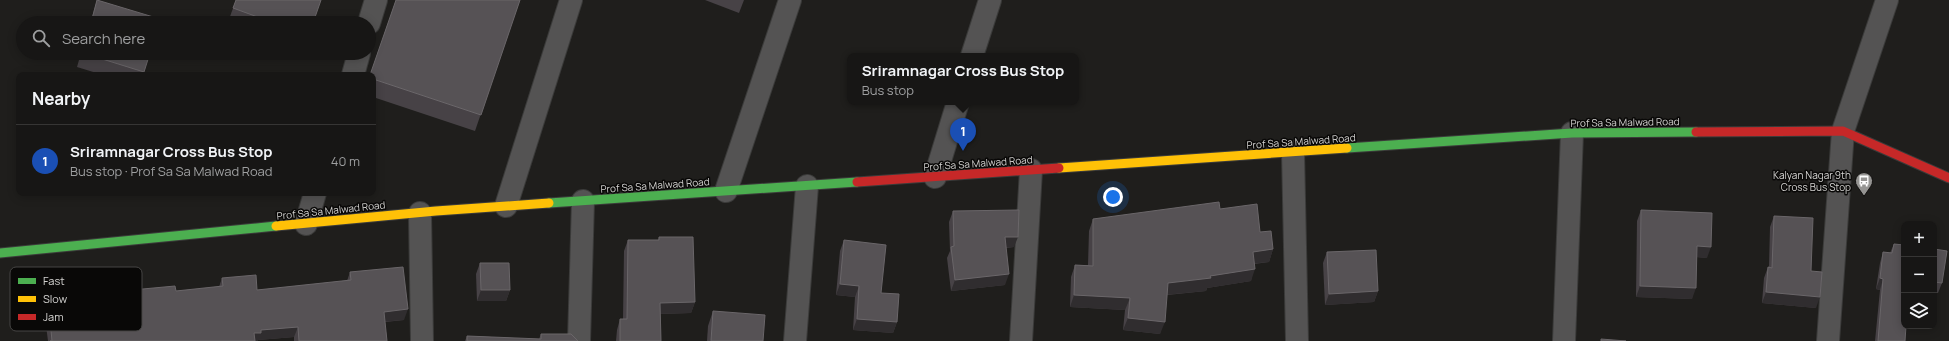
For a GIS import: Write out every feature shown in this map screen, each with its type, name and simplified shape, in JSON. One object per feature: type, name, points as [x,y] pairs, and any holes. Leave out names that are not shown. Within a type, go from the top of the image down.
[{"type":"street","points":[[371,16],[376,0]]},
{"type":"street","points":[[506,206],[571,0]]},
{"type":"street","points":[[726,191],[790,0]]},
{"type":"street","points":[[973,53],[990,0]]},
{"type":"street","points":[[1828,341],[1843,131],[1887,0]]},
{"type":"street","points":[[353,72],[357,60]]},
{"type":"street","points":[[935,177],[957,105]]},
{"type":"street","name":"Prof Sa Sa Malwad Road","points":[[0,253],[506,206],[1572,133],[1843,131],[1949,178]]},
{"type":"street","points":[[1564,341],[1572,133]]},
{"type":"street","points":[[1293,152],[1297,341]]},
{"type":"street","points":[[1022,341],[1031,170]]},
{"type":"street","points":[[795,341],[807,186]]},
{"type":"street","points":[[306,224],[314,196]]},
{"type":"street","points":[[579,341],[583,201]]},
{"type":"street","points":[[420,213],[422,341]]},
{"type":"building","points":[[97,0],[150,16],[93,16]]},
{"type":"building","points":[[236,0],[321,0],[315,16],[255,16],[233,8]]},
{"type":"building","points":[[396,0],[520,0],[481,115],[376,80],[376,72],[371,72]]},
{"type":"building","points":[[105,60],[148,60],[144,72]]},
{"type":"building","points":[[1219,202],[1220,209],[1257,204],[1260,232],[1271,231],[1273,249],[1253,252],[1255,269],[1210,276],[1211,278],[1168,283],[1165,322],[1128,318],[1130,298],[1074,295],[1075,265],[1093,266],[1093,219]]},
{"type":"building","points":[[1019,210],[1018,237],[1005,237],[1009,274],[955,280],[951,247],[954,246],[953,211]]},
{"type":"building","points":[[1641,210],[1712,213],[1711,247],[1697,246],[1696,288],[1640,286]]},
{"type":"building","points":[[1774,216],[1813,218],[1811,271],[1822,272],[1820,297],[1766,292],[1768,267],[1772,268]]},
{"type":"building","points":[[659,237],[693,237],[695,302],[660,303],[661,341],[620,341],[620,319],[627,319],[628,240],[659,240]]},
{"type":"building","points":[[844,240],[886,245],[881,293],[899,294],[897,322],[857,319],[859,286],[840,284]]},
{"type":"building","points":[[1894,244],[1901,245],[1901,329],[1906,329],[1905,341],[1878,341],[1883,279],[1880,278],[1883,252],[1892,253]]},
{"type":"building","points":[[1937,249],[1947,251],[1942,283],[1937,282]]},
{"type":"building","points":[[1376,250],[1378,291],[1329,294],[1327,252]]},
{"type":"building","points":[[480,263],[509,263],[510,290],[481,290]]},
{"type":"building","points":[[403,267],[408,309],[384,312],[387,341],[299,341],[298,327],[261,330],[261,333],[254,333],[255,341],[52,341],[51,331],[142,331],[142,289],[175,286],[176,291],[223,286],[222,278],[256,275],[257,290],[351,280],[350,272]]},
{"type":"building","points":[[713,311],[765,315],[763,341],[711,341]]},
{"type":"building","points":[[541,334],[571,334],[578,341],[467,341],[467,336],[541,339]]},
{"type":"building","points":[[1601,339],[1626,341],[1601,341]]},
{"type":"traffic: fast","points":[[1347,148],[1572,133],[1696,132]]},
{"type":"traffic: fast","points":[[549,203],[857,182]]},
{"type":"traffic: fast","points":[[0,253],[276,226]]},
{"type":"traffic: slow","points":[[1059,168],[1347,148]]},
{"type":"traffic: slow","points":[[276,226],[436,211],[549,203]]},
{"type":"traffic: jam","points":[[1696,132],[1843,131],[1949,178]]},
{"type":"traffic: jam","points":[[857,182],[1059,168]]},
{"type":"place","name":"Sriramnagar Cross Bus Stop","points":[[963,151]]},
{"type":"place","name":"Kalyan Nagar 9th Cross Bus Stop","points":[[1864,196]]}]
